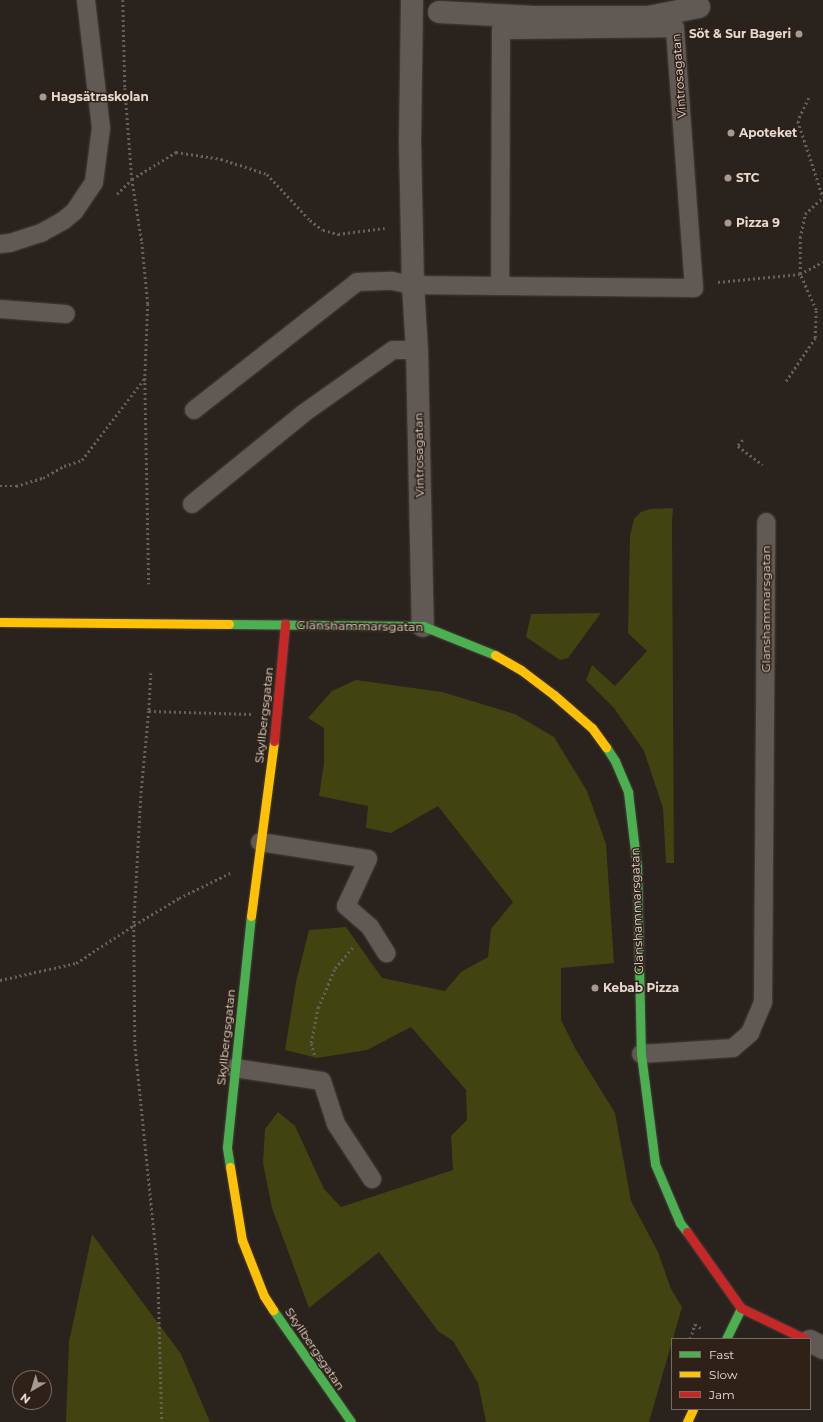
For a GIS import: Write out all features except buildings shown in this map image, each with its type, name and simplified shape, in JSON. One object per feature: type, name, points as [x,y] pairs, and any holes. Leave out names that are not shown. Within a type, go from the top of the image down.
[{"type":"street","name":"Vintrosagatan","points":[[412,0],[410,142],[413,285],[417,350],[423,626]]},
{"type":"street","points":[[439,12],[534,17],[648,17],[699,3]]},
{"type":"street","points":[[675,28],[699,3]]},
{"type":"street","name":"Glanshammarsgatan","points":[[0,622],[423,626],[490,652],[521,670],[554,695],[592,728],[615,761],[628,792],[637,867],[641,1054],[647,1112],[655,1164],[680,1222],[741,1308],[803,1338]]},
{"type":"street","name":"Skyllbergsgatan","points":[[285,624],[278,712],[260,842],[234,1068],[227,1147],[242,1240],[264,1296],[314,1372],[351,1422]]},
{"type":"street","points":[[726,1338],[741,1308]]},
{"type":"street","points":[[811,1342],[823,1348]]},
{"type":"street","points":[[687,1422],[693,1410]]},
{"type":"lane","points":[[0,244],[10,243],[41,233],[64,220],[74,212],[94,182],[101,128],[86,0]]},
{"type":"lane","name":"Vintrosagatan","points":[[194,410],[356,282],[392,282],[413,285],[500,286],[694,288],[675,28],[500,30],[500,286]]},
{"type":"lane","points":[[0,309],[66,314]]},
{"type":"lane","points":[[192,504],[304,413],[393,350],[417,350]]},
{"type":"lane","name":"Glanshammarsgatan","points":[[641,1054],[733,1048],[750,1033],[763,1002],[766,522]]},
{"type":"lane","points":[[260,842],[368,859],[346,906],[370,927],[386,952]]},
{"type":"lane","points":[[234,1068],[322,1081],[336,1124],[372,1179]]},
{"type":"path","points":[[123,0],[125,88],[132,179],[142,242],[148,304],[146,378],[149,584]]},
{"type":"path","points":[[786,381],[815,338],[816,310],[800,274],[800,238],[805,214],[823,197],[798,121],[809,98]]},
{"type":"path","points":[[132,179],[176,152],[221,159],[268,174],[310,220],[323,230],[338,234],[391,228]]},
{"type":"path","points":[[715,282],[800,274],[823,262]]},
{"type":"path","points":[[0,486],[16,486],[43,478],[64,466],[82,460],[146,378]]},
{"type":"path","points":[[743,440],[738,446],[763,465]]},
{"type":"path","points":[[151,674],[141,796],[134,925],[135,1044],[158,1272],[162,1422]]},
{"type":"path","points":[[149,711],[250,714],[278,712]]},
{"type":"path","points":[[0,980],[76,963],[179,898],[229,873],[258,869]]},
{"type":"path","points":[[322,1081],[311,1043],[318,1008],[335,968],[370,927]]},
{"type":"shaded area","points":[[673,508],[674,863],[666,863],[663,808],[644,751],[614,708],[586,680],[592,665],[615,686],[647,651],[628,633],[630,536],[634,519],[641,512],[650,509]]},
{"type":"shaded area","points":[[601,613],[568,658],[560,660],[526,637],[531,614]]},
{"type":"shaded area","points":[[356,680],[442,692],[515,714],[554,737],[587,791],[606,844],[614,963],[561,968],[561,1020],[575,1048],[615,1113],[631,1201],[658,1252],[671,1289],[682,1307],[673,1338],[671,1338],[671,1345],[649,1422],[486,1422],[478,1383],[453,1341],[438,1331],[379,1252],[309,1308],[272,1208],[263,1163],[265,1129],[278,1112],[295,1126],[324,1189],[341,1207],[453,1170],[451,1136],[467,1120],[466,1090],[411,1027],[367,1050],[317,1058],[285,1050],[296,982],[309,930],[346,927],[382,978],[445,991],[461,972],[488,957],[491,929],[513,902],[438,806],[391,833],[366,828],[368,806],[319,796],[324,763],[324,728],[308,718],[332,691]]},
{"type":"shaded area","points":[[92,1234],[181,1354],[210,1422],[66,1422],[69,1342]]},
{"type":"traffic: fast","points":[[229,624],[423,626],[495,655]]},
{"type":"traffic: fast","points":[[606,747],[615,761],[628,792],[637,867],[641,1054],[655,1164],[680,1223],[687,1232]]},
{"type":"traffic: fast","points":[[230,1167],[227,1147],[251,916]]},
{"type":"traffic: fast","points":[[726,1338],[741,1308]]},
{"type":"traffic: fast","points":[[273,1310],[351,1422]]},
{"type":"traffic: slow","points":[[0,622],[229,624]]},
{"type":"traffic: slow","points":[[495,655],[521,670],[554,695],[592,728],[606,747]]},
{"type":"traffic: slow","points":[[251,916],[274,741]]},
{"type":"traffic: slow","points":[[230,1167],[242,1240],[264,1296],[273,1310]]},
{"type":"traffic: slow","points":[[687,1422],[693,1410]]},
{"type":"traffic: jam","points":[[274,741],[285,624]]},
{"type":"traffic: jam","points":[[687,1232],[741,1308],[803,1338]]},
{"type":"place","name":"Söt & Sur Bageri","points":[[799,34]]},
{"type":"place","name":"Hagsätraskolan","points":[[43,97]]},
{"type":"place","name":"Apoteket","points":[[731,133]]},
{"type":"place","name":"STC","points":[[728,178]]},
{"type":"place","name":"Pizza 9","points":[[728,223]]},
{"type":"place","name":"Kebab Pizza","points":[[595,988]]}]
